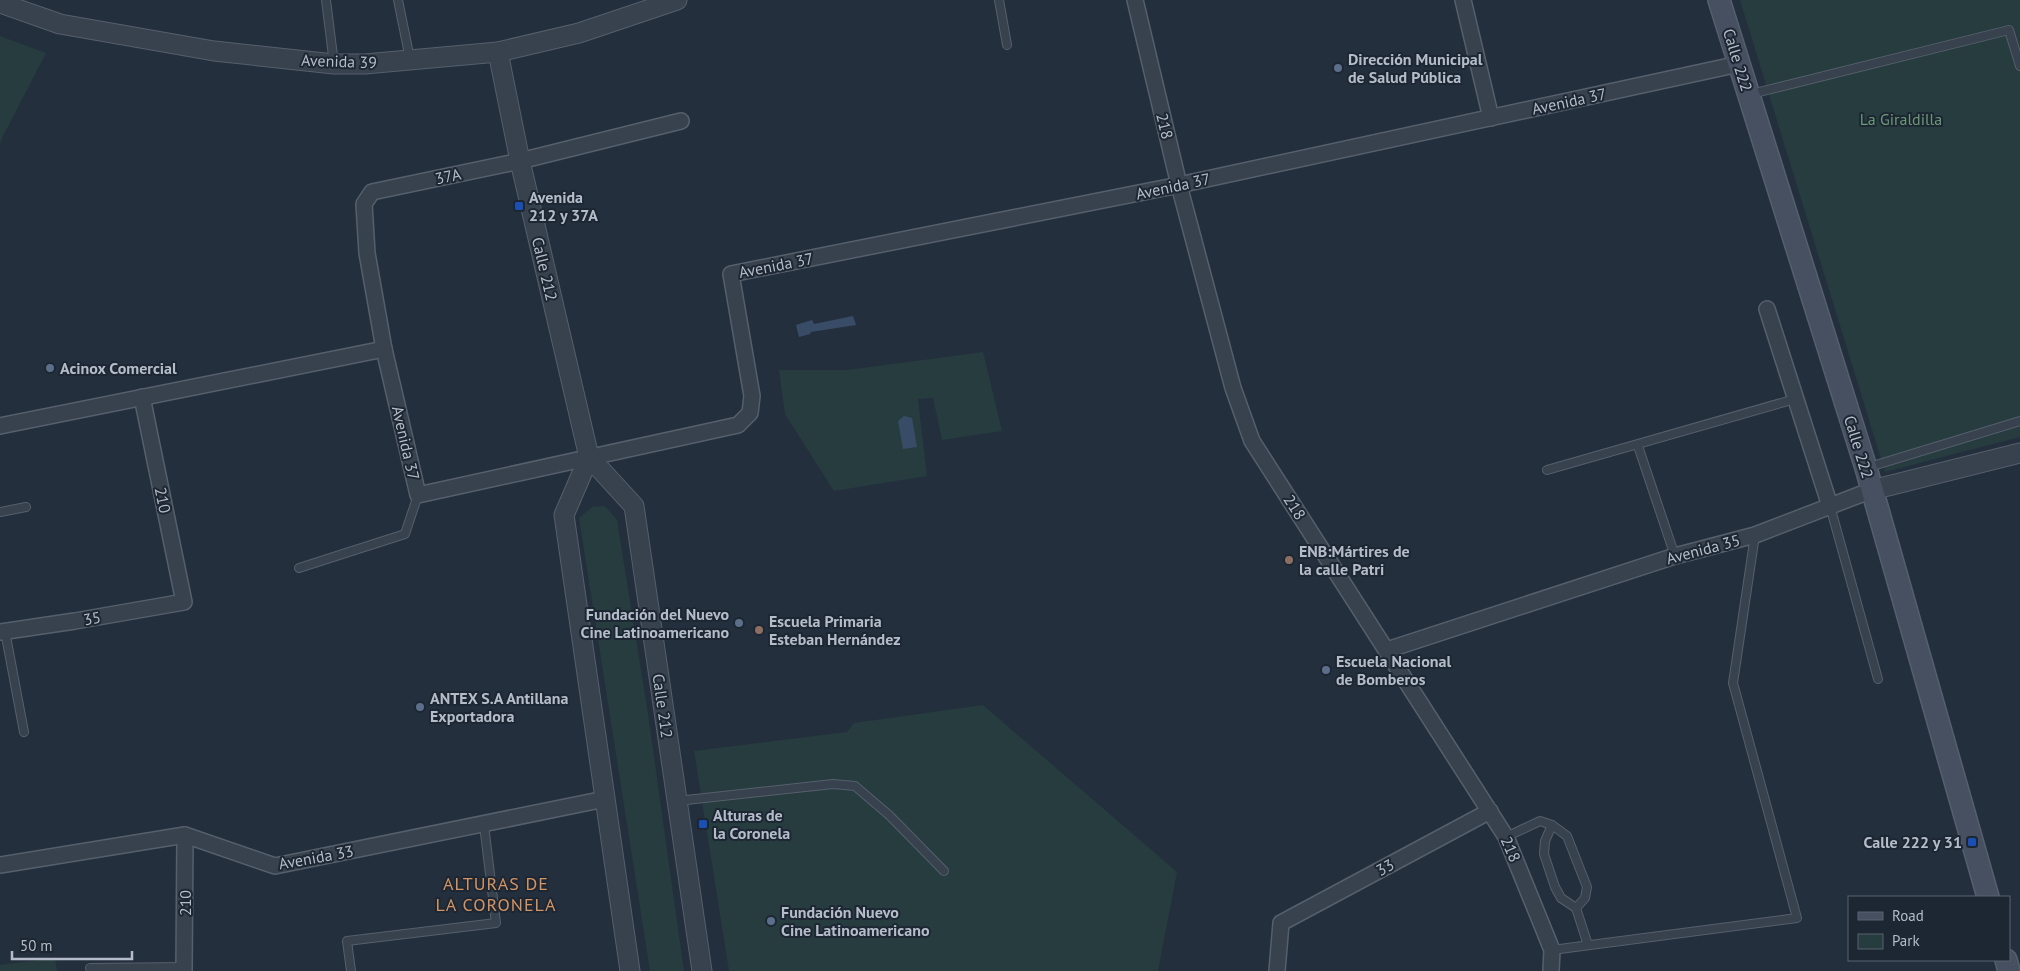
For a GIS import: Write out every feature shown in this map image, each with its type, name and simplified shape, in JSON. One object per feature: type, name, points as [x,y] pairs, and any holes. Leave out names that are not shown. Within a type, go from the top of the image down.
[{"type":"main road","name":"Calle 222","points":[[1719,0],[1866,468],[1988,896]]},
{"type":"street","name":"Avenida 39","points":[[0,3],[60,24],[214,51],[334,64],[365,64],[498,52],[579,33],[677,0]]},
{"type":"street","name":"218","points":[[1135,0],[1179,185],[1233,388],[1252,440],[1506,837],[1552,950],[1551,971]]},
{"type":"street","points":[[1462,0],[1491,118]]},
{"type":"street","name":"Calle 212","points":[[498,52],[520,161],[589,457],[634,506],[702,971]]},
{"type":"street","name":"Avenida 37","points":[[384,349],[418,495],[738,425],[750,412],[752,396],[730,274],[1179,185],[1739,64]]},
{"type":"street","name":"37A","points":[[384,349],[368,253],[364,204],[372,192],[520,161],[681,122]]},
{"type":"street","points":[[1767,309],[1830,506]]},
{"type":"street","points":[[0,426],[384,349]]},
{"type":"street","name":"210","points":[[142,397],[184,602]]},
{"type":"street","name":"Avenida 35","points":[[1387,650],[1674,556],[1755,535],[1872,490],[2020,453]]},
{"type":"street","points":[[589,457],[564,515],[630,971]]},
{"type":"street","name":"35","points":[[2,631],[75,621],[184,602]]},
{"type":"street","name":"Avenida 33","points":[[0,866],[185,836],[275,866],[605,799]]},
{"type":"street","name":"33","points":[[1277,971],[1281,922],[1490,811]]},
{"type":"street","name":"210","points":[[184,969],[185,836]]},
{"type":"lane","points":[[326,0],[334,64]]},
{"type":"lane","points":[[398,0],[410,61]]},
{"type":"lane","points":[[999,0],[1007,45]]},
{"type":"lane","points":[[1749,95],[2010,30],[2020,66]]},
{"type":"lane","points":[[1547,470],[1638,446],[1795,398]]},
{"type":"lane","points":[[1866,468],[2020,421]]},
{"type":"lane","points":[[1638,446],[1674,556]]},
{"type":"lane","points":[[299,568],[405,534],[418,495]]},
{"type":"lane","points":[[1830,506],[1878,679]]},
{"type":"lane","points":[[0,512],[26,507]]},
{"type":"lane","points":[[1552,950],[1797,918],[1733,683],[1755,535]]},
{"type":"lane","points":[[2,631],[24,732]]},
{"type":"lane","points":[[677,801],[833,784],[855,786],[889,815],[944,871]]},
{"type":"lane","points":[[1506,837],[1540,821],[1552,825],[1567,836],[1588,887],[1584,898],[1576,908]]},
{"type":"lane","points":[[351,971],[347,941],[496,923],[484,825]]},
{"type":"lane","points":[[1552,825],[1545,841],[1544,854],[1555,887],[1561,898],[1576,908],[1588,945]]},
{"type":"lane","points":[[90,968],[184,969]]},
{"type":"green space","name":"La Giraldilla","points":[[1740,0],[2020,0],[2020,437],[1885,472]]},
{"type":"green space","points":[[0,36],[46,53],[1,140],[0,146]]},
{"type":"green space","points":[[983,352],[1002,431],[942,440],[933,398],[918,399],[927,476],[834,491],[785,414],[779,370],[847,370]]},
{"type":"green space","points":[[605,506],[617,520],[648,714],[684,971],[650,971],[579,518],[592,507]]},
{"type":"green space","points":[[983,705],[1177,872],[1158,971],[729,971],[694,751],[847,732],[854,723]]},
{"type":"green space","points":[[55,958],[57,971],[0,971],[0,965]]},
{"type":"water","points":[[853,316],[856,325],[811,332],[799,337],[796,325],[812,320],[814,324]]},
{"type":"water","points":[[904,416],[912,418],[917,447],[903,449],[898,421]]},
{"type":"place","name":"Dirección Municipal de Salud Pública","points":[[1338,68]]},
{"type":"place","name":"Avenida 212 y 37A","points":[[519,206]]},
{"type":"place","name":"Acinox Comercial","points":[[50,368]]},
{"type":"place","name":"ENB:Mártires de la calle Patri","points":[[1289,560]]},
{"type":"place","name":"Fundación del Nuevo Cine Latinoamericano","points":[[739,623]]},
{"type":"place","name":"Escuela Primaria Esteban Hernández","points":[[759,630]]},
{"type":"place","name":"Escuela Nacional de Bomberos","points":[[1326,670]]},
{"type":"place","name":"ANTEX S.A Antillana Exportadora","points":[[420,707]]},
{"type":"place","name":"Alturas de la Coronela","points":[[703,824]]},
{"type":"place","name":"Calle 222 y 31","points":[[1972,842]]},
{"type":"place","name":"Fundación Nuevo Cine Latinoamericano","points":[[771,921]]},
{"type":"district","name":"ALTURAS DE LA CORONELA","points":[[496,893]]}]
